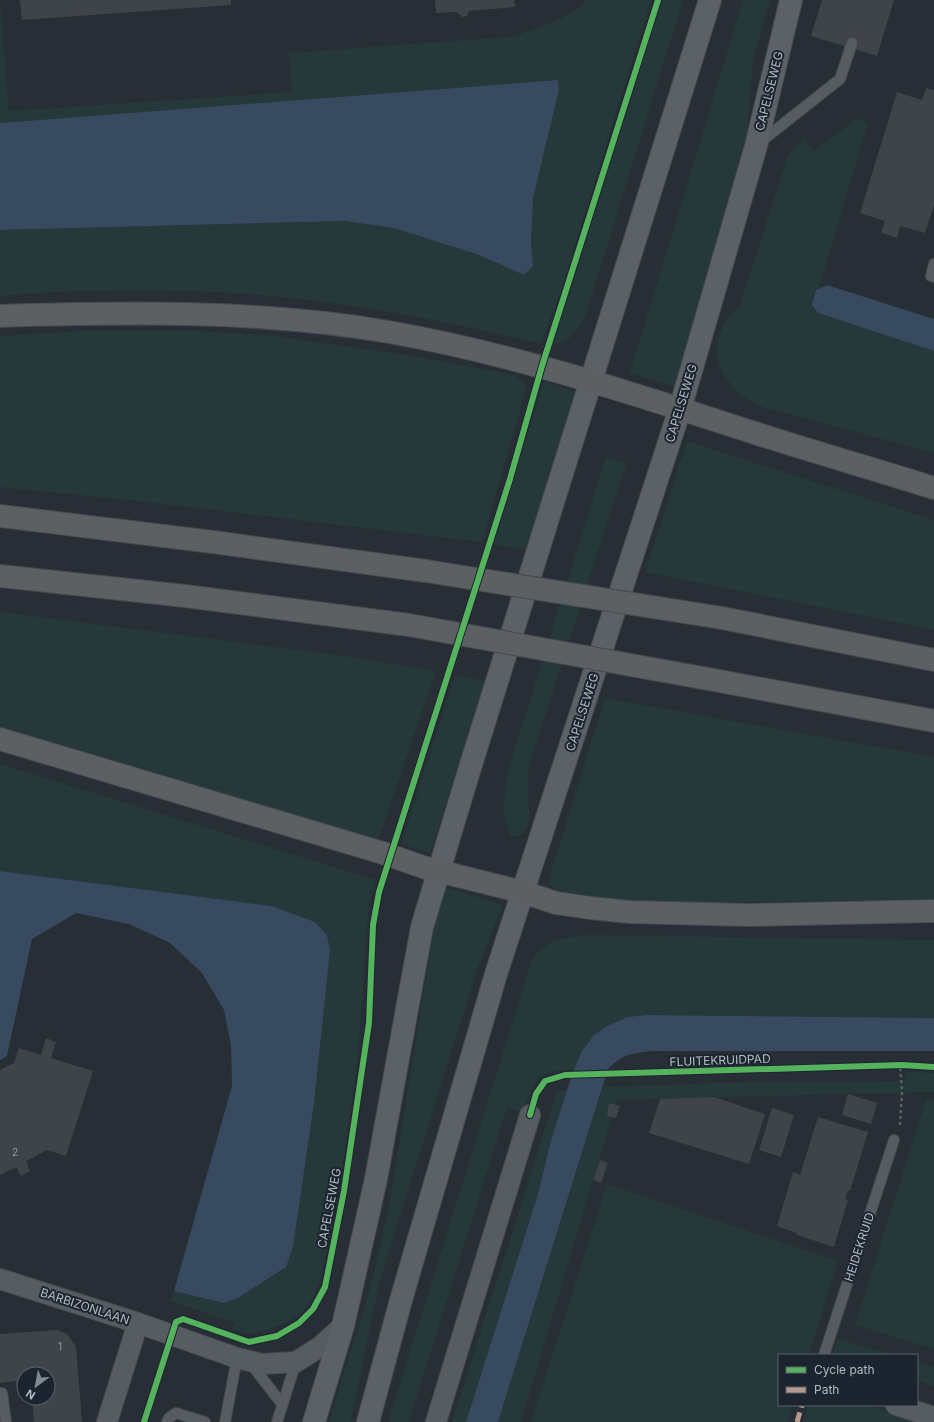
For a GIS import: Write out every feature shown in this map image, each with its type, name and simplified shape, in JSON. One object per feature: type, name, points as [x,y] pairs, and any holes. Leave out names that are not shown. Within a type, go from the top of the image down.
[{"type":"highway","points":[[0,316],[128,312],[252,317],[322,323],[388,332],[466,347],[591,380],[934,488]]},
{"type":"highway","points":[[0,516],[213,542],[426,571],[722,618],[934,660]]},
{"type":"highway","points":[[0,576],[185,596],[409,625],[934,721]]},
{"type":"highway","points":[[0,739],[438,871],[523,892],[556,903],[630,912],[747,915],[934,911]]},
{"type":"main road","points":[[314,1422],[343,1326],[376,1179],[422,927],[438,871],[710,0]]},
{"type":"main road","name":"CAPELSEWEG","points":[[368,1422],[445,1147],[496,974],[680,409],[756,146],[791,0]]},
{"type":"street","points":[[436,1422],[530,1115]]},
{"type":"street","name":"BARBIZONLAAN","points":[[0,1279],[138,1323],[107,1422]]},
{"type":"street","points":[[138,1323],[243,1359],[262,1364],[296,1362],[321,1346],[343,1326]]},
{"type":"street","points":[[899,1406],[934,1417]]},
{"type":"lane","points":[[756,146],[840,79],[852,43]]},
{"type":"lane","points":[[932,276],[934,264]]},
{"type":"lane","name":"HEIDEKRUID","points":[[824,1354],[894,1140]]},
{"type":"lane","points":[[243,1359],[282,1404]]},
{"type":"lane","points":[[225,1422],[243,1359]]},
{"type":"lane","points":[[277,1422],[296,1362]]},
{"type":"lane","points":[[2,1393],[6,1422]]},
{"type":"lane","points":[[167,1422],[169,1418],[176,1413],[205,1422]]},
{"type":"path","points":[[892,1066],[908,1066]]},
{"type":"path","points":[[894,1140],[900,1126],[902,1092],[900,1066]]},
{"type":"shaded area","points":[[0,0],[9,111],[292,92],[289,53],[511,37],[558,20],[584,5],[585,0],[651,0],[562,287],[541,344],[469,327],[396,313],[284,297],[216,292],[154,290],[62,292],[0,296],[0,230],[345,221],[394,228],[479,255],[524,275],[533,266],[531,242],[533,198],[559,90],[557,80],[0,123]]},
{"type":"shaded area","points":[[661,0],[683,0],[585,318],[572,336],[564,342],[553,345]]},
{"type":"shaded area","points":[[743,0],[770,0],[753,60],[747,132],[675,387],[630,373]]},
{"type":"shaded area","points":[[856,119],[868,123],[819,288],[816,290],[812,305],[818,313],[934,351],[934,453],[763,407],[738,394],[721,369],[718,359],[717,349],[721,331],[732,313],[740,305],[788,155],[804,139],[814,151]]},
{"type":"shaded area","points":[[179,330],[266,335],[401,354],[515,375],[527,387],[482,542],[130,500],[0,487],[0,336],[79,331]]},
{"type":"shaded area","points":[[544,381],[575,392],[526,550],[493,544]]},
{"type":"shaded area","points":[[687,441],[934,520],[934,630],[645,572]]},
{"type":"shaded area","points":[[606,457],[626,464],[529,766],[529,821],[527,828],[524,833],[518,836],[510,836],[503,813],[507,774]]},
{"type":"shaded area","points":[[0,612],[332,654],[436,671],[383,827],[377,839],[0,726]]},
{"type":"shaded area","points":[[455,675],[485,681],[430,853],[401,844]]},
{"type":"shaded area","points":[[605,698],[934,757],[934,899],[695,903],[580,898],[558,891],[549,884],[550,875]]},
{"type":"shaded area","points":[[0,764],[376,880],[369,903],[358,1057],[338,1195],[321,1278],[313,1299],[302,1313],[286,1323],[263,1332],[248,1334],[232,1329],[235,1323],[170,1301],[174,1291],[225,1303],[238,1298],[286,1267],[315,922],[272,906],[0,871]]},
{"type":"shaded area","points":[[446,887],[503,905],[477,970],[379,1283],[351,1422],[329,1422],[371,1285],[389,1207],[434,928]]},
{"type":"shaded area","points":[[589,935],[934,940],[934,1018],[646,1015],[628,1017],[582,1051],[574,1069],[552,1072],[539,1079],[530,1092],[523,1113],[507,1108],[409,1422],[388,1422],[531,963],[536,955],[548,944],[563,938]]},
{"type":"shaded area","points":[[905,1072],[934,1073],[934,1092],[617,1100],[521,1422],[498,1422],[603,1087],[745,1082],[896,1081],[906,1079]]},
{"type":"shaded area","points":[[557,1091],[568,1091],[551,1140],[538,1194],[466,1422],[452,1422]]},
{"type":"shaded area","points":[[926,1099],[934,1101],[934,1349],[855,1325]]},
{"type":"shaded area","points":[[607,1184],[838,1261],[809,1354],[778,1354],[778,1406],[793,1406],[788,1422],[531,1422]]},
{"type":"shaded area","points":[[838,1339],[889,1354],[833,1354]]},
{"type":"shaded area","points":[[918,1362],[934,1367],[934,1386],[918,1380]]},
{"type":"shaded area","points":[[809,1406],[869,1406],[919,1422],[803,1422]]},
{"type":"water","points":[[558,80],[559,90],[533,198],[531,242],[533,266],[524,275],[479,255],[394,228],[345,221],[0,230],[0,123]]},
{"type":"water","points":[[827,285],[934,319],[934,351],[818,313],[812,305],[816,290]]},
{"type":"water","points":[[0,871],[272,906],[315,922],[327,935],[330,950],[314,1103],[293,1247],[286,1267],[238,1298],[224,1303],[174,1291],[232,1086],[231,1046],[224,1010],[202,973],[170,943],[129,924],[76,913],[32,939],[7,1056],[0,1060]]},
{"type":"water","points":[[646,1015],[934,1018],[934,1051],[650,1051],[637,1053],[618,1060],[608,1069],[498,1422],[466,1422],[538,1194],[551,1140],[574,1069],[582,1051],[594,1035],[609,1025],[628,1017]]},
{"type":"building","points":[[20,0],[231,0],[231,5],[22,20]]},
{"type":"building","points":[[435,0],[514,0],[515,7],[469,11],[467,16],[462,17],[457,12],[436,13]]},
{"type":"building","points":[[822,0],[894,0],[877,56],[811,36]]},
{"type":"building","points":[[926,88],[934,90],[934,205],[925,233],[900,226],[897,238],[881,233],[885,221],[860,213],[897,92],[922,100]]},
{"type":"building","points":[[46,1038],[56,1042],[51,1058],[93,1071],[66,1156],[47,1150],[26,1161],[30,1171],[21,1176],[16,1167],[0,1175],[0,1070],[14,1063],[19,1048],[41,1055]]},
{"type":"building","points":[[848,1094],[877,1103],[871,1124],[842,1115]]},
{"type":"building","points":[[714,1097],[765,1114],[749,1164],[649,1133],[660,1099]]},
{"type":"building","points":[[609,1103],[620,1106],[616,1118],[607,1116]]},
{"type":"building","points":[[772,1108],[794,1115],[781,1157],[759,1150]]},
{"type":"building","points":[[818,1117],[868,1132],[850,1191],[848,1190],[845,1199],[848,1200],[834,1247],[797,1235],[797,1233],[777,1226],[793,1172],[800,1175]]},
{"type":"building","points":[[600,1160],[608,1163],[601,1183],[593,1180]]},
{"type":"building","points":[[57,1330],[67,1334],[76,1347],[82,1422],[34,1422],[33,1406],[56,1406],[56,1366],[16,1366],[16,1381],[0,1383],[0,1334]]},
{"type":"marked path","points":[[797,1422],[802,1406]]},
{"type":"cycle path","points":[[144,1422],[176,1322],[183,1319],[249,1342],[277,1336],[299,1323],[313,1309],[325,1287],[344,1191],[369,1023],[373,925],[379,892],[510,479],[542,366],[658,0]]},
{"type":"cycle path","name":"FLUITEKRUIDPAD","points":[[530,1115],[536,1094],[545,1081],[565,1075],[902,1065],[934,1067]]}]
